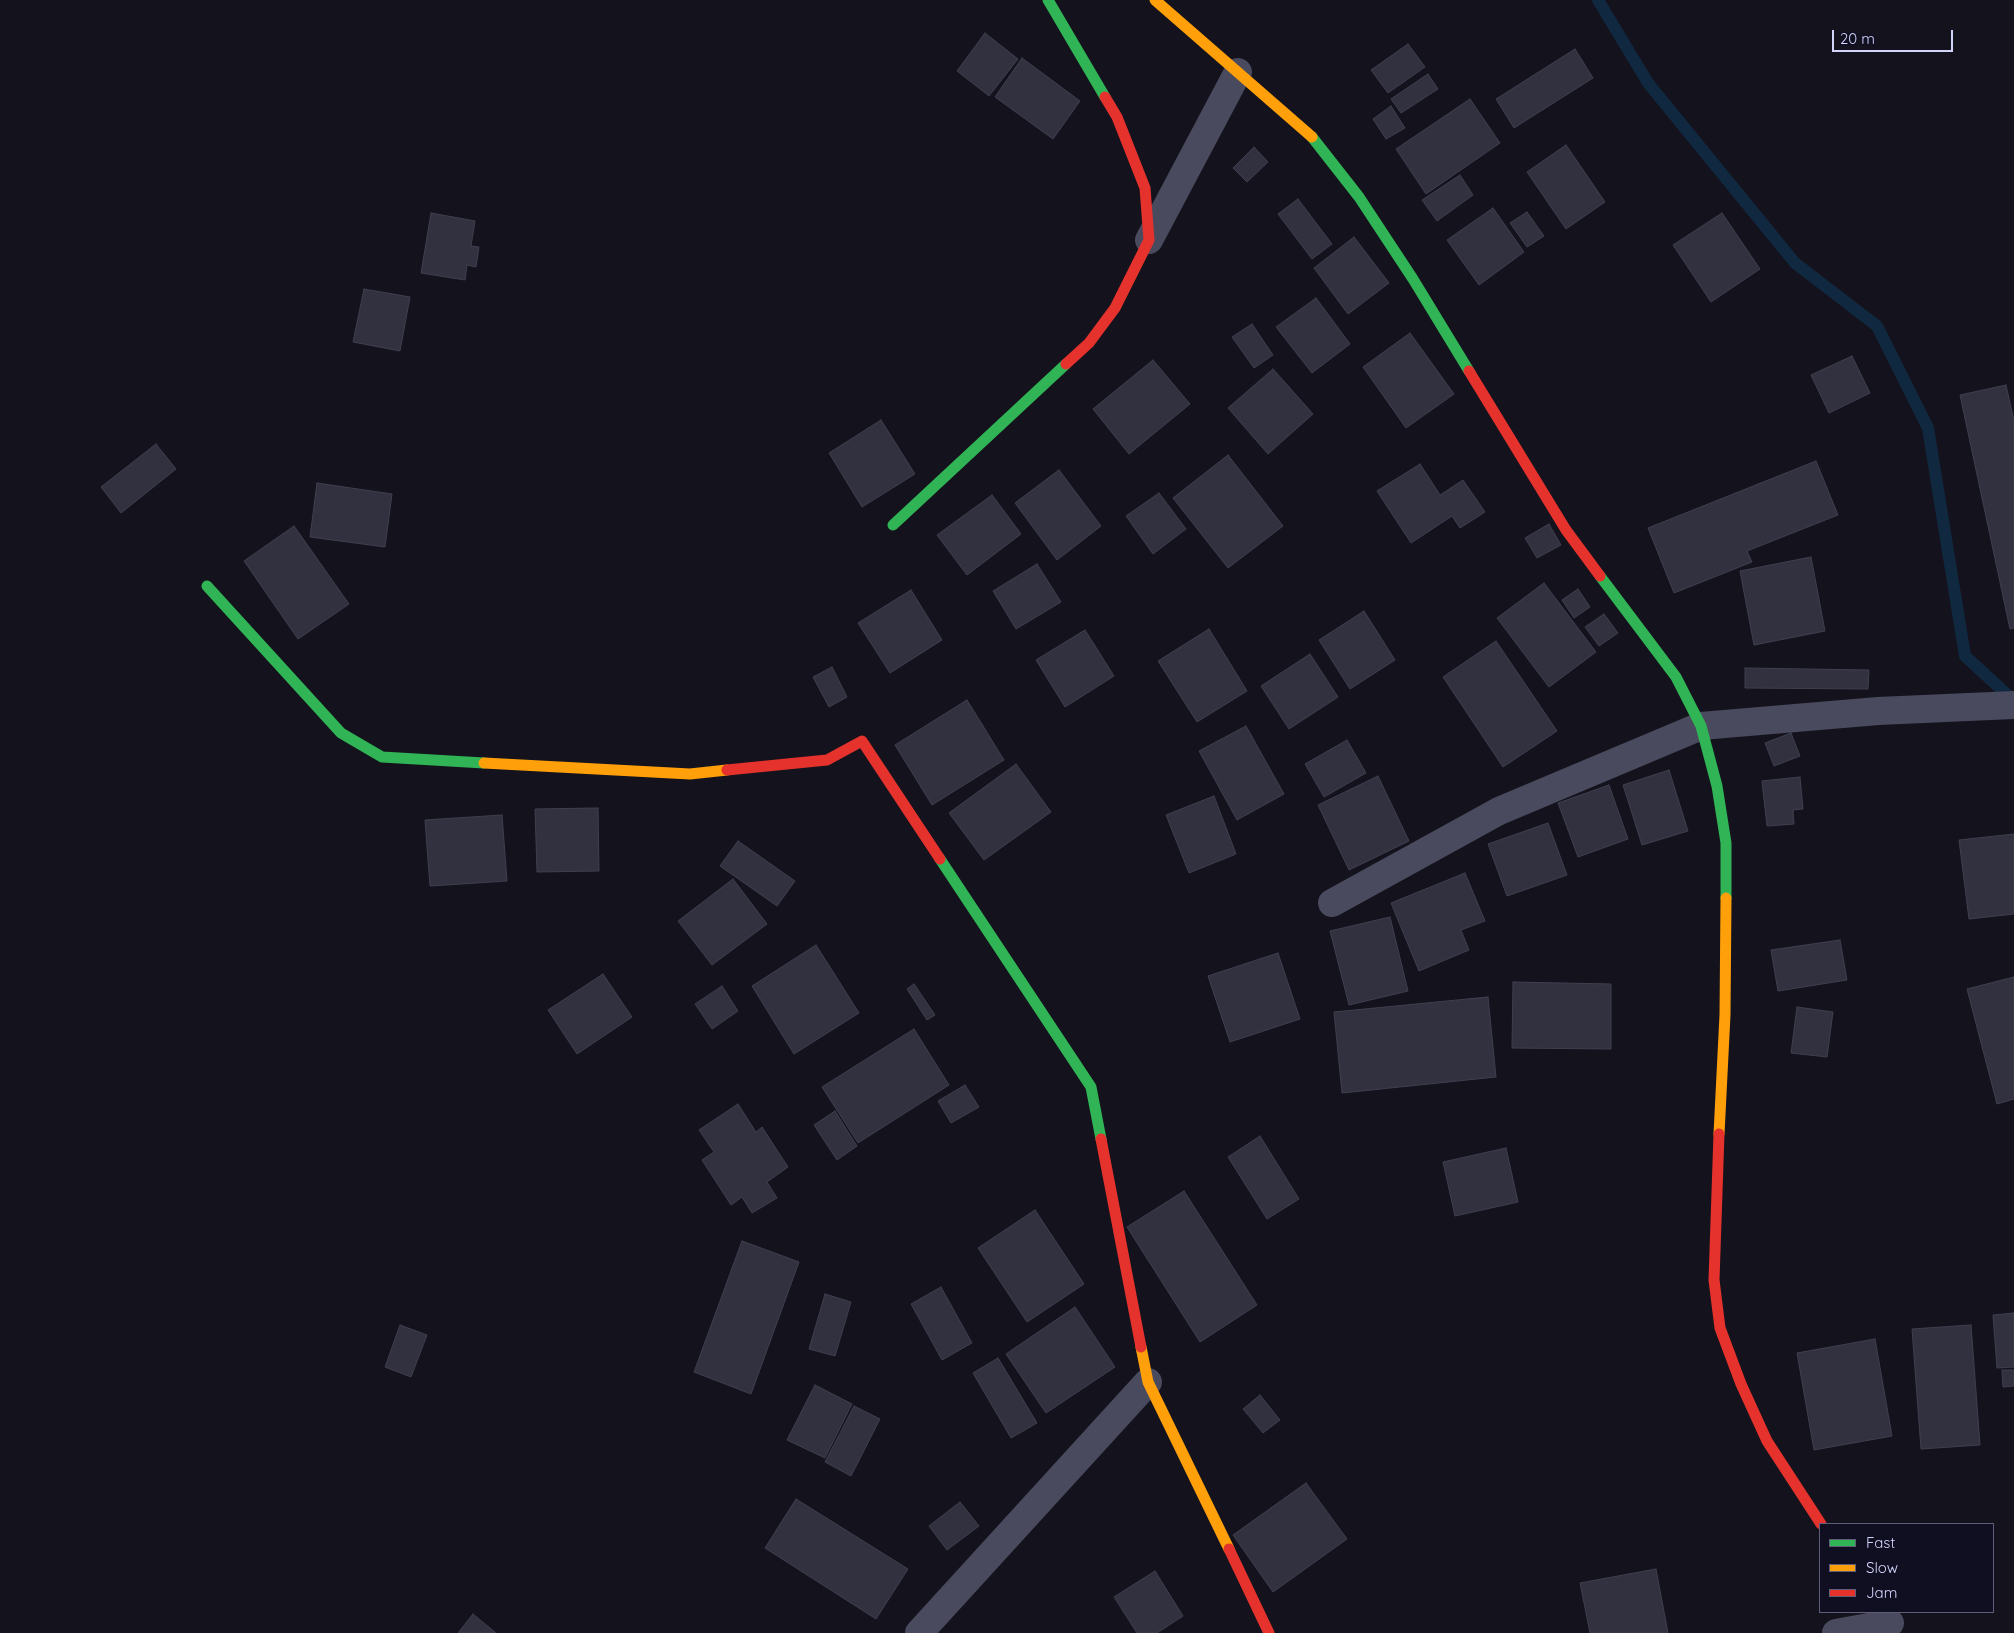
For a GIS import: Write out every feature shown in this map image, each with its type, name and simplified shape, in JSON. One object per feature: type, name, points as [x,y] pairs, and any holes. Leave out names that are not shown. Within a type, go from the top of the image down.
[{"type":"street","points":[[1048,0],[1117,117],[1145,188],[1149,240]]},
{"type":"street","points":[[1155,0],[1308,132],[1359,197],[1413,278],[1566,530],[1676,677],[1701,726],[1717,786],[1726,843],[1725,1015],[1714,1224],[1714,1280],[1720,1328],[1741,1384],[1767,1441],[1820,1523]]},
{"type":"street","points":[[892,525],[1089,343],[1115,308],[1238,72]]},
{"type":"street","points":[[207,586],[340,733],[382,757],[690,774],[827,760],[862,740],[1091,1087],[1148,1382],[1269,1633]]},
{"type":"street","points":[[1332,903],[1499,811],[1701,726],[1878,711],[2014,705]]},
{"type":"street","points":[[919,1633],[1148,1382]]},
{"type":"street","points":[[1836,1633],[1889,1623]]},
{"type":"building","points":[[985,33],[1018,59],[989,96],[957,71]]},
{"type":"building","points":[[1408,44],[1425,67],[1388,93],[1371,70]]},
{"type":"building","points":[[1575,49],[1593,78],[1514,128],[1496,99]]},
{"type":"building","points":[[1022,58],[1080,101],[1053,139],[995,97]]},
{"type":"building","points":[[1428,74],[1438,89],[1401,113],[1391,99]]},
{"type":"building","points":[[1470,99],[1500,143],[1426,194],[1396,149]]},
{"type":"building","points":[[1391,106],[1405,128],[1386,139],[1373,119]]},
{"type":"building","points":[[1566,145],[1605,202],[1566,229],[1527,172]]},
{"type":"building","points":[[1254,147],[1268,162],[1247,182],[1233,168]]},
{"type":"building","points":[[1460,175],[1473,195],[1437,221],[1422,200]]},
{"type":"building","points":[[1298,199],[1332,244],[1312,259],[1278,214]]},
{"type":"building","points":[[1493,208],[1524,252],[1479,285],[1447,240]]},
{"type":"building","points":[[1527,212],[1544,236],[1527,247],[1510,223]]},
{"type":"building","points":[[431,213],[475,221],[471,246],[479,247],[476,267],[467,265],[465,280],[421,273]]},
{"type":"building","points":[[1722,213],[1760,269],[1711,302],[1673,245]]},
{"type":"building","points":[[1354,237],[1389,283],[1348,314],[1314,268]]},
{"type":"building","points":[[364,289],[410,297],[400,351],[353,342]]},
{"type":"building","points":[[1316,298],[1350,344],[1312,373],[1276,327]]},
{"type":"building","points":[[1252,324],[1273,355],[1254,368],[1232,337]]},
{"type":"building","points":[[1410,333],[1454,394],[1406,428],[1363,367]]},
{"type":"building","points":[[1852,356],[1870,393],[1829,413],[1811,375]]},
{"type":"building","points":[[1153,360],[1190,404],[1129,454],[1093,409]]},
{"type":"building","points":[[1273,369],[1313,414],[1268,454],[1228,408]]},
{"type":"building","points":[[2006,385],[2014,421],[2014,628],[2010,629],[1960,395]]},
{"type":"building","points":[[881,420],[915,474],[862,507],[829,453]]},
{"type":"building","points":[[156,444],[176,469],[121,513],[101,487]]},
{"type":"building","points":[[1228,455],[1283,526],[1228,568],[1173,498]]},
{"type":"building","points":[[1816,461],[1838,515],[1747,551],[1752,562],[1674,593],[1648,528]]},
{"type":"building","points":[[1420,464],[1440,495],[1463,480],[1485,512],[1460,528],[1452,516],[1411,543],[1377,491]]},
{"type":"building","points":[[1059,470],[1101,526],[1057,560],[1015,503]]},
{"type":"building","points":[[317,483],[392,494],[385,547],[310,537]]},
{"type":"building","points":[[1159,493],[1186,529],[1153,554],[1126,516]]},
{"type":"building","points":[[992,495],[1021,534],[967,575],[937,535]]},
{"type":"building","points":[[1549,524],[1561,545],[1537,558],[1525,538]]},
{"type":"building","points":[[294,526],[349,604],[298,639],[244,561]]},
{"type":"building","points":[[1811,557],[1825,631],[1754,645],[1740,571]]},
{"type":"building","points":[[1037,564],[1061,602],[1016,629],[993,591]]},
{"type":"building","points":[[1544,583],[1596,652],[1549,687],[1497,618]]},
{"type":"building","points":[[1578,589],[1590,607],[1574,618],[1562,600]]},
{"type":"building","points":[[911,590],[942,640],[890,673],[858,623]]},
{"type":"building","points":[[1364,611],[1395,660],[1350,689],[1319,640]]},
{"type":"building","points":[[1604,614],[1618,633],[1599,646],[1585,627]]},
{"type":"building","points":[[1209,629],[1247,691],[1197,722],[1158,661]]},
{"type":"building","points":[[1085,630],[1114,676],[1065,707],[1036,660]]},
{"type":"building","points":[[1496,641],[1557,731],[1503,767],[1443,677]]},
{"type":"building","points":[[1310,654],[1338,697],[1289,729],[1261,686]]},
{"type":"building","points":[[832,667],[847,697],[829,707],[813,677]]},
{"type":"building","points":[[1745,668],[1869,670],[1868,689],[1745,688]]},
{"type":"building","points":[[967,700],[1004,760],[932,805],[895,745]]},
{"type":"building","points":[[1246,726],[1284,794],[1237,820],[1199,751]]},
{"type":"building","points":[[1791,733],[1800,756],[1774,766],[1765,743]]},
{"type":"building","points":[[1347,740],[1366,773],[1324,797],[1305,764]]},
{"type":"building","points":[[1016,764],[1051,812],[984,860],[949,813]]},
{"type":"building","points":[[1669,770],[1688,831],[1642,845],[1623,785]]},
{"type":"building","points":[[1378,776],[1409,841],[1349,870],[1318,805]]},
{"type":"building","points":[[1800,777],[1803,809],[1793,810],[1794,824],[1767,826],[1762,781]]},
{"type":"building","points":[[1609,785],[1628,839],[1578,857],[1558,803]]},
{"type":"building","points":[[1214,796],[1236,854],[1189,873],[1166,815]]},
{"type":"building","points":[[598,808],[599,871],[537,872],[535,809]]},
{"type":"building","points":[[502,815],[507,881],[430,886],[425,820]]},
{"type":"building","points":[[1548,823],[1567,875],[1507,896],[1488,844]]},
{"type":"building","points":[[2014,834],[2014,914],[1969,919],[1959,840]]},
{"type":"building","points":[[738,841],[795,881],[777,906],[720,866]]},
{"type":"building","points":[[1465,873],[1485,921],[1461,930],[1469,950],[1419,971],[1391,903]]},
{"type":"building","points":[[733,879],[767,924],[712,965],[678,921]]},
{"type":"building","points":[[1390,917],[1408,991],[1349,1005],[1330,931]]},
{"type":"building","points":[[1840,940],[1847,980],[1778,991],[1771,950]]},
{"type":"building","points":[[816,945],[859,1013],[794,1054],[752,986]]},
{"type":"building","points":[[1278,953],[1300,1019],[1230,1042],[1208,976]]},
{"type":"building","points":[[603,974],[632,1017],[577,1054],[548,1010]]},
{"type":"building","points":[[2014,977],[2014,1099],[1997,1104],[1967,989]]},
{"type":"building","points":[[1513,982],[1611,984],[1611,1049],[1512,1048]]},
{"type":"building","points":[[914,984],[935,1015],[927,1020],[907,989]]},
{"type":"building","points":[[722,986],[738,1011],[712,1029],[695,1004]]},
{"type":"building","points":[[1488,997],[1496,1077],[1342,1093],[1334,1012]]},
{"type":"building","points":[[1797,1007],[1833,1012],[1827,1057],[1791,1053]]},
{"type":"building","points":[[914,1029],[949,1085],[858,1143],[822,1087]]},
{"type":"building","points":[[965,1085],[979,1107],[951,1123],[938,1101]]},
{"type":"building","points":[[738,1104],[756,1132],[762,1127],[788,1167],[767,1182],[777,1198],[752,1213],[742,1197],[731,1205],[702,1160],[714,1152],[699,1130]]},
{"type":"building","points":[[835,1111],[857,1146],[837,1160],[814,1125]]},
{"type":"building","points":[[1260,1136],[1299,1199],[1267,1219],[1228,1157]]},
{"type":"building","points":[[1506,1148],[1518,1202],[1455,1216],[1443,1162]]},
{"type":"building","points":[[1184,1191],[1257,1305],[1200,1342],[1127,1227]]},
{"type":"building","points":[[1035,1210],[1084,1284],[1027,1322],[978,1248]]},
{"type":"building","points":[[742,1241],[799,1262],[751,1394],[694,1372]]},
{"type":"building","points":[[941,1287],[972,1343],[942,1360],[911,1304]]},
{"type":"building","points":[[825,1294],[851,1302],[835,1356],[809,1349]]},
{"type":"building","points":[[1075,1307],[1115,1367],[1046,1413],[1006,1354]]},
{"type":"building","points":[[2014,1313],[2014,1367],[1997,1368],[1993,1315]]},
{"type":"building","points":[[400,1325],[427,1335],[411,1377],[385,1367]]},
{"type":"building","points":[[1971,1325],[1980,1445],[1921,1449],[1912,1329]]},
{"type":"building","points":[[1875,1339],[1892,1436],[1814,1450],[1797,1353]]},
{"type":"building","points":[[998,1358],[1037,1423],[1011,1438],[973,1373]]},
{"type":"building","points":[[2002,1370],[2014,1370],[2014,1386],[2003,1387]]},
{"type":"building","points":[[815,1385],[852,1404],[825,1458],[787,1440]]},
{"type":"building","points":[[1260,1395],[1280,1420],[1263,1433],[1243,1409]]},
{"type":"building","points":[[854,1406],[880,1419],[851,1476],[825,1462]]},
{"type":"building","points":[[1306,1483],[1347,1539],[1273,1592],[1233,1535]]},
{"type":"building","points":[[796,1499],[908,1569],[876,1619],[765,1548]]},
{"type":"building","points":[[960,1502],[979,1526],[947,1550],[929,1526]]},
{"type":"building","points":[[1656,1569],[1668,1633],[1590,1633],[1580,1583]]},
{"type":"building","points":[[1155,1571],[1183,1616],[1157,1633],[1137,1633],[1114,1597]]},
{"type":"building","points":[[473,1614],[496,1633],[458,1633]]},
{"type":"waterway","points":[[1598,0],[1648,83],[1795,263],[1877,326],[1928,428],[1965,656],[2014,701]]},
{"type":"traffic: fast","points":[[1048,0],[1105,97]]},
{"type":"traffic: fast","points":[[1312,137],[1359,197],[1413,279],[1469,371]]},
{"type":"traffic: fast","points":[[893,525],[1066,364]]},
{"type":"traffic: fast","points":[[1600,576],[1676,677],[1701,726],[1717,786],[1726,843],[1726,898]]},
{"type":"traffic: fast","points":[[207,586],[341,733],[382,757],[484,763]]},
{"type":"traffic: fast","points":[[940,859],[1091,1087],[1101,1139]]},
{"type":"traffic: slow","points":[[1155,0],[1312,137]]},
{"type":"traffic: slow","points":[[484,763],[690,774],[727,770]]},
{"type":"traffic: slow","points":[[1719,1134],[1725,1015],[1726,898]]},
{"type":"traffic: slow","points":[[1141,1347],[1148,1382],[1229,1549]]},
{"type":"traffic: jam","points":[[1066,364],[1089,343],[1115,308],[1149,240],[1145,188],[1117,117],[1105,97]]},
{"type":"traffic: jam","points":[[1469,371],[1566,530],[1600,576]]},
{"type":"traffic: jam","points":[[727,770],[827,760],[862,741],[940,859]]},
{"type":"traffic: jam","points":[[1719,1134],[1714,1280],[1720,1328],[1741,1384],[1767,1441],[1820,1523]]},
{"type":"traffic: jam","points":[[1101,1139],[1141,1347]]},
{"type":"traffic: jam","points":[[1229,1549],[1269,1633]]}]
